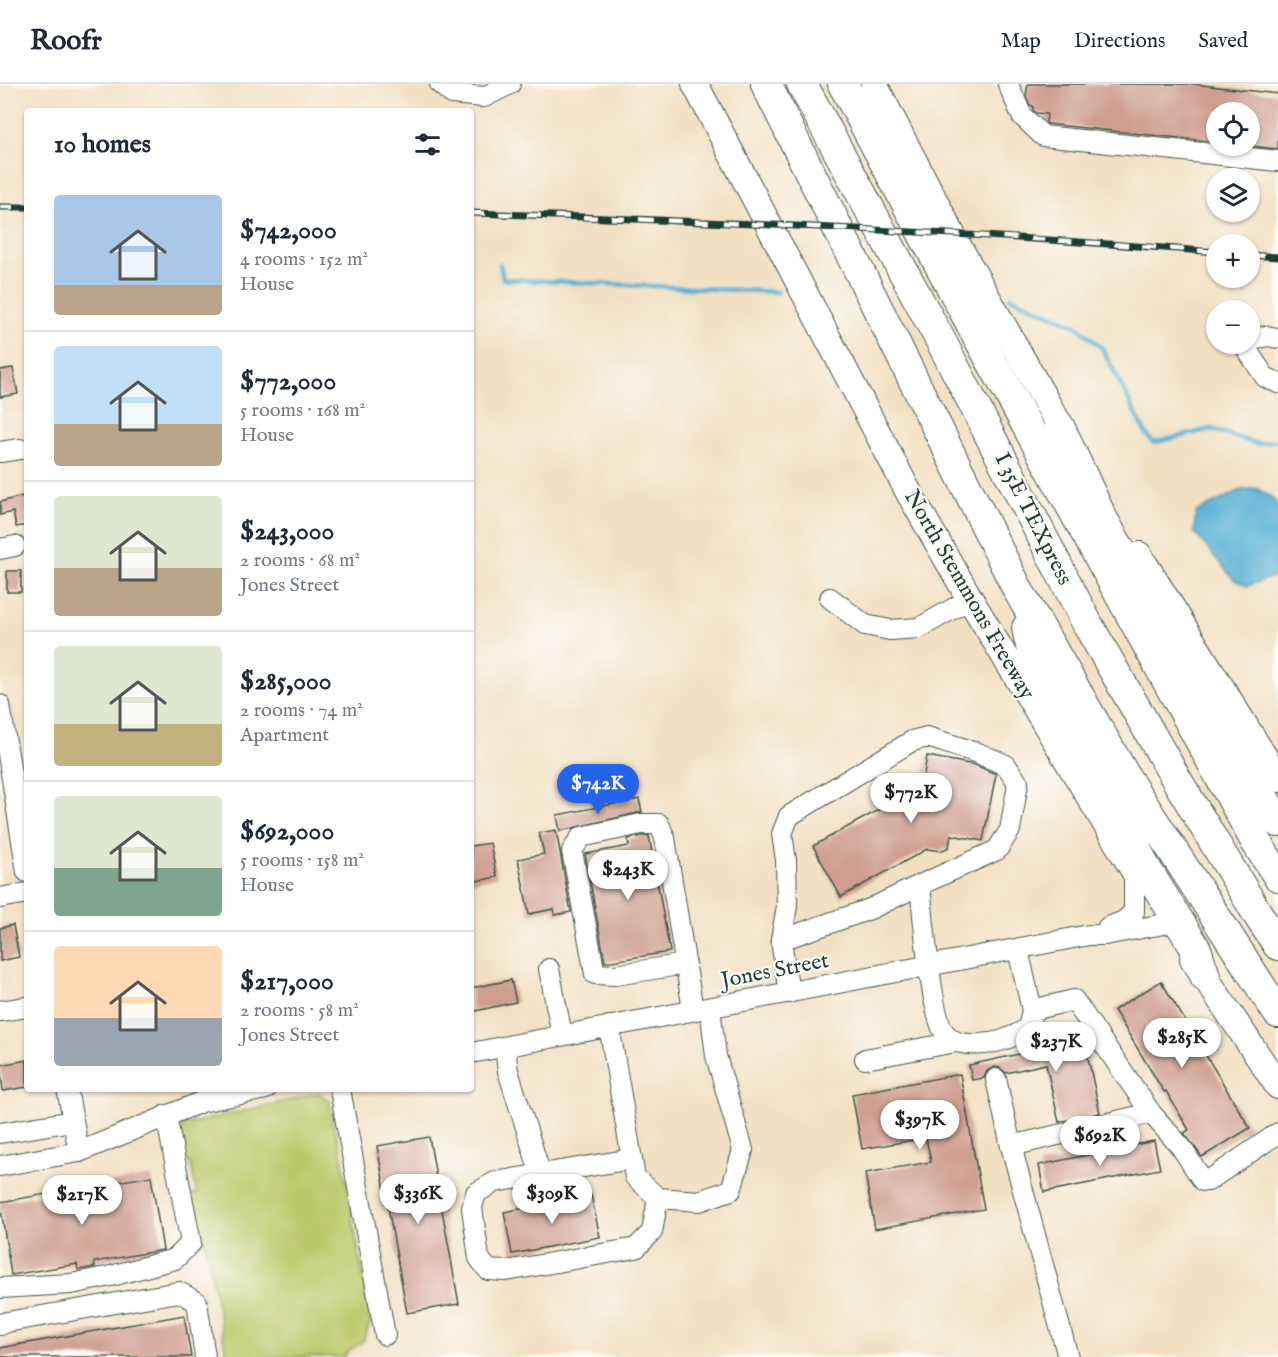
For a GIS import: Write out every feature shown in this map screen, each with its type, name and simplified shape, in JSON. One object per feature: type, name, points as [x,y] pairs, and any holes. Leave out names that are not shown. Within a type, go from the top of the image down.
[{"type":"highway","name":"North Stemmons Freeway","points":[[766,84],[1018,590],[1129,783],[1278,1013]]},
{"type":"highway","name":"I 35E TEXpress","points":[[802,84],[943,345],[1088,625],[1178,782],[1278,945]]},
{"type":"highway","points":[[843,84],[977,335],[1250,832],[1278,876]]},
{"type":"highway","points":[[1059,426],[1102,518],[1229,741],[1278,822]]},
{"type":"highway","points":[[1018,590],[1034,660],[1145,867],[1196,949],[1205,976]]},
{"type":"main road","name":"North Stemmons Freeway","points":[[695,84],[909,493],[970,599],[1134,872],[1278,1086]]},
{"type":"main road","points":[[874,84],[956,242],[1059,426],[1278,779]]},
{"type":"street","points":[[440,84],[452,94],[484,97],[510,84]]},
{"type":"street","points":[[1008,84],[1023,116],[1043,135],[1278,161]]},
{"type":"street","points":[[1260,338],[1266,336],[1278,338]]},
{"type":"street","points":[[1250,354],[1265,377],[1278,383]]},
{"type":"street","points":[[0,453],[21,449]]},
{"type":"street","points":[[830,598],[865,625],[890,630],[919,628],[970,599]]},
{"type":"street","points":[[0,705],[5,768],[24,858]]},
{"type":"street","points":[[781,940],[870,909],[997,850],[1010,830],[1018,783],[1006,765],[927,737],[912,741],[789,816],[782,834],[786,860],[787,906],[781,940],[789,993]]},
{"type":"street","points":[[609,1026],[635,1178],[658,1198],[699,1201],[731,1190],[743,1150],[702,1009],[686,964],[665,838],[659,824],[641,824],[581,837],[572,850],[595,974],[615,975],[686,964]]},
{"type":"street","name":"Jones Street","points":[[474,1052],[1089,935],[1124,921],[1134,912],[1134,872]]},
{"type":"street","points":[[920,885],[929,967],[938,1020],[944,1032],[956,1042]]},
{"type":"street","points":[[0,898],[24,894]]},
{"type":"street","name":"Jones Street","points":[[1089,935],[1105,935],[1168,923]]},
{"type":"street","points":[[865,1059],[956,1042],[982,1045],[1015,1036],[1028,1028],[1032,1010],[1018,950]]},
{"type":"street","points":[[549,969],[562,1035]]},
{"type":"street","points":[[1032,1010],[1074,1000],[1151,1113],[1181,1147],[1203,1181],[1209,1181],[1278,1133]]},
{"type":"street","points":[[0,1011],[24,1007]]},
{"type":"street","points":[[505,1047],[508,1071],[542,1175]]},
{"type":"street","points":[[996,1079],[1011,1146],[1068,1357]]},
{"type":"street","points":[[68,1092],[79,1152]]},
{"type":"street","points":[[0,1166],[79,1152],[166,1115],[201,1102],[239,1092]]},
{"type":"street","points":[[341,1092],[385,1335]]},
{"type":"street","points":[[1011,1146],[1151,1113]]},
{"type":"street","points":[[0,1288],[71,1284],[91,1280],[175,1259],[191,1243],[166,1115]]},
{"type":"street","points":[[0,1133],[73,1121]]},
{"type":"street","points":[[632,1159],[495,1182],[476,1192],[472,1208],[479,1258],[489,1270],[506,1271],[636,1248],[652,1232],[658,1198]]},
{"type":"street","points":[[0,1324],[179,1292],[198,1302],[205,1357]]},
{"type":"green space","points":[[319,1093],[330,1101],[371,1321],[363,1341],[345,1354],[346,1357],[227,1357],[205,1243],[195,1244],[193,1239],[202,1235],[197,1210],[189,1214],[186,1197],[197,1193],[190,1162],[181,1161],[175,1137],[184,1125]]},
{"type":"water","points":[[1255,488],[1273,498],[1278,506],[1278,563],[1275,576],[1248,586],[1234,580],[1194,532],[1196,512],[1241,490]]},
{"type":"building","points":[[1028,84],[1193,84],[1278,94],[1278,149],[1260,147],[1260,102],[1206,102],[1206,141],[1048,124],[1046,123],[1047,114],[1036,113],[1026,96]]},
{"type":"building","points":[[13,368],[18,394],[0,397],[0,370]]},
{"type":"building","points":[[24,496],[24,526],[16,527],[13,512],[0,515],[0,502]]},
{"type":"building","points":[[7,571],[21,571],[21,592],[7,592]]},
{"type":"building","points":[[927,756],[975,765],[996,774],[983,841],[951,835],[949,847],[941,851],[927,849],[841,897],[813,846],[922,786]]},
{"type":"building","points":[[639,799],[642,812],[560,831],[557,815]]},
{"type":"building","points":[[556,830],[571,912],[555,915],[554,909],[529,914],[518,859],[544,854],[539,833]]},
{"type":"building","points":[[649,836],[670,952],[605,962],[585,854],[629,846],[628,839]]},
{"type":"building","points":[[490,843],[497,877],[474,881],[474,846]]},
{"type":"building","points":[[13,925],[19,957],[0,961],[0,928]]},
{"type":"building","points":[[511,980],[516,1002],[474,1011],[474,987]]},
{"type":"building","points":[[1161,981],[1250,1128],[1202,1157],[1184,1133],[1189,1130],[1114,1010]]},
{"type":"building","points":[[1080,1030],[1100,1113],[1059,1122],[1046,1064],[1006,1073],[994,1067],[987,1071],[984,1078],[972,1080],[969,1065],[1042,1049],[1039,1039]]},
{"type":"building","points":[[24,1061],[24,1088],[3,1091],[0,1065]]},
{"type":"building","points":[[960,1074],[984,1209],[875,1229],[865,1173],[931,1162],[926,1138],[862,1149],[852,1094]]},
{"type":"building","points":[[429,1137],[459,1304],[407,1313],[377,1146]]},
{"type":"building","points":[[1154,1141],[1160,1169],[1044,1192],[1039,1165]]},
{"type":"building","points":[[151,1176],[163,1250],[94,1262],[95,1267],[78,1270],[77,1264],[11,1275],[0,1202]]},
{"type":"building","points":[[591,1195],[600,1237],[512,1254],[504,1212]]},
{"type":"building","points":[[184,1315],[191,1357],[0,1357],[0,1348]]},
{"type":"waterway","points":[[500,264],[503,279],[778,292]]},
{"type":"waterway","points":[[1010,297],[1077,326],[1102,348],[1145,432],[1153,443],[1211,429],[1257,444],[1278,440]]},
{"type":"railway","points":[[0,207],[24,207]]},
{"type":"railway","points":[[474,213],[937,233],[1206,251]]},
{"type":"railway","points":[[1260,256],[1278,257]]}]
